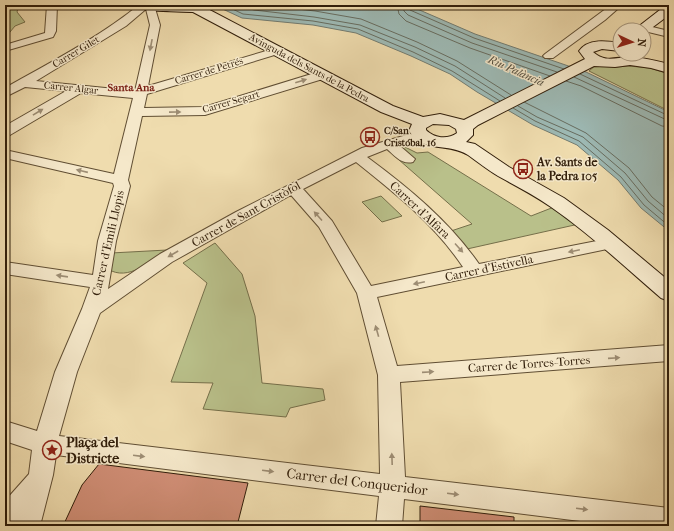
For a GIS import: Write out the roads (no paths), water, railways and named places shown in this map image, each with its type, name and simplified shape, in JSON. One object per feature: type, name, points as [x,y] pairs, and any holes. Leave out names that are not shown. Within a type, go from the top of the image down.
[{"type":"street","points":[[5,48],[49,36],[51,31],[52,8],[63,5]]},
{"type":"street","points":[[549,56],[617,5]]},
{"type":"street","points":[[151,6],[193,7]]},
{"type":"street","name":"Carrer Gilet","points":[[5,93],[151,6]]},
{"type":"street","name":"Carrer d'Emili Llopis","points":[[27,526],[41,474],[45,444],[66,372],[92,309],[101,282],[107,241],[122,186],[120,180],[141,94],[155,25],[151,6]]},
{"type":"street","name":"Avinguda dels Sants de la Pedra","points":[[193,7],[387,109],[423,134],[462,134],[503,171],[557,202],[601,234],[669,293]]},
{"type":"street","points":[[651,22],[669,9]]},
{"type":"street","points":[[652,31],[669,34]]},
{"type":"street","points":[[612,45],[589,47],[586,51],[594,58],[614,63],[617,62]]},
{"type":"street","name":"Carrer de Petrés","points":[[141,94],[277,51]]},
{"type":"street","points":[[423,134],[436,118],[462,134],[472,122],[591,62],[594,58]]},
{"type":"street","points":[[647,62],[669,68]]},
{"type":"street","name":"Carrer Segart","points":[[136,112],[205,111],[322,75]]},
{"type":"street","name":"Carrer Algar","points":[[24,83],[141,94]]},
{"type":"street","points":[[5,132],[78,89]]},
{"type":"street","name":"Carrer de Sant Cristòfol","points":[[92,309],[166,258],[293,188],[357,156],[389,144],[423,134]]},
{"type":"street","points":[[389,144],[408,159]]},
{"type":"street","points":[[5,154],[120,180]]},
{"type":"street","name":"Carrer d'Alfara","points":[[357,156],[394,185],[435,221],[464,253],[476,271]]},
{"type":"street","points":[[293,188],[326,225],[366,293],[389,375],[393,487],[389,526]]},
{"type":"street","name":"Carrer d'Estivella","points":[[366,293],[612,243]]},
{"type":"street","points":[[5,268],[101,282]]},
{"type":"street","name":"Carrer de Torres-Torres","points":[[389,375],[669,353]]},
{"type":"street","name":"Carrer del Conqueridor","points":[[5,431],[45,444],[669,520]]},
{"type":"street","points":[[5,521],[41,474]]},
{"type":"water","name":"Riu Palància","points":[[214,5],[408,5],[475,34],[586,72],[669,112],[669,231],[641,208],[618,180],[577,145],[533,125],[477,92],[450,74],[356,33],[313,25],[242,18]]},
{"type":"place","name":"C/San Cristóbal, 16","points":[[370,137]]},
{"type":"place","name":"Av. Sants de la Pedra 105","points":[[523,169]]},
{"type":"place","name":"Plaça del Districte","points":[[52,450]]},
{"type":"district","name":"Santa Ana","points":[[131,87]]}]
